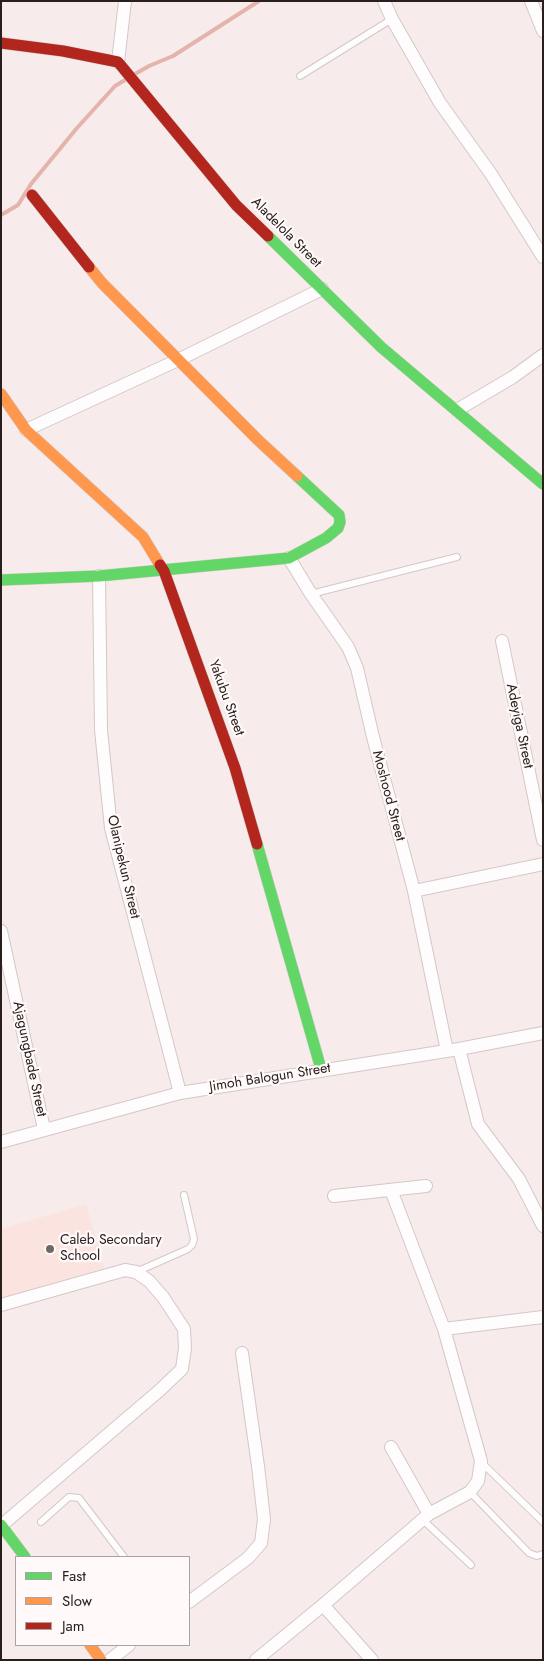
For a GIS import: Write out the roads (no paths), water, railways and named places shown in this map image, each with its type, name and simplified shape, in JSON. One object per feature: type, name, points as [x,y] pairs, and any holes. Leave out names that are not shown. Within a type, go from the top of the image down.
[{"type":"street","points":[[1,43],[63,51],[120,63],[125,1]]},
{"type":"street","points":[[384,1],[392,19],[440,103],[491,174],[543,257]]},
{"type":"street","points":[[530,1],[543,31]]},
{"type":"street","name":"Aladelola Street","points":[[120,63],[236,204],[381,347],[458,410],[543,484]]},
{"type":"street","points":[[1,580],[99,576],[289,558],[326,538],[338,528],[340,522],[339,515],[258,440],[102,283],[32,195]]},
{"type":"street","points":[[26,430],[178,360],[322,289]]},
{"type":"street","points":[[458,410],[513,377],[543,355]]},
{"type":"street","name":"Yakubu Street","points":[[1,394],[26,430],[143,537],[164,571],[235,768],[321,1069]]},
{"type":"street","name":"Moshood Street","points":[[289,558],[311,594],[348,647],[357,668],[370,728],[414,891],[453,1050],[478,1124],[519,1179],[543,1226]]},
{"type":"street","name":"Olanipekun Street","points":[[99,576],[101,730],[111,828],[180,1093]]},
{"type":"street","name":"Adeyiga Street","points":[[502,641],[543,840]]},
{"type":"street","points":[[414,891],[543,864]]},
{"type":"street","name":"Ajagungbade Street","points":[[1,931],[44,1129]]},
{"type":"street","name":"Jimoh Balogun Street","points":[[1,1142],[180,1093],[321,1069],[453,1050],[543,1033]]},
{"type":"street","points":[[334,1196],[426,1186]]},
{"type":"street","points":[[256,1660],[426,1517],[470,1492],[478,1481],[481,1461],[444,1329],[391,1190]]},
{"type":"street","points":[[1,1304],[125,1270],[136,1272],[149,1281],[163,1297],[184,1329],[185,1348],[182,1368],[160,1390],[1,1525],[24,1556]]},
{"type":"street","points":[[444,1329],[543,1317]]},
{"type":"street","points":[[190,1601],[248,1558],[261,1543],[264,1519],[242,1353]]},
{"type":"street","points":[[391,1447],[426,1517]]},
{"type":"street","points":[[323,1605],[372,1660]]},
{"type":"street","points":[[91,1646],[101,1660]]},
{"type":"street","points":[[110,1660],[128,1646]]},
{"type":"lane","points":[[300,76],[392,19]]},
{"type":"lane","points":[[311,594],[457,557]]},
{"type":"lane","points":[[136,1272],[188,1249],[192,1244],[194,1239],[184,1195]]},
{"type":"lane","points":[[481,1461],[543,1522]]},
{"type":"lane","points":[[470,1492],[528,1553],[536,1556],[543,1554]]},
{"type":"lane","points":[[41,1522],[69,1497],[79,1498],[123,1556]]},
{"type":"lane","points":[[426,1517],[471,1566]]},
{"type":"waterway","points":[[135,74],[173,56],[259,1]]},
{"type":"waterway","points":[[1,215],[18,205],[31,184],[77,128],[115,86],[125,80]]},
{"type":"place","name":"Caleb Secondary School","points":[[50,1249]]}]
